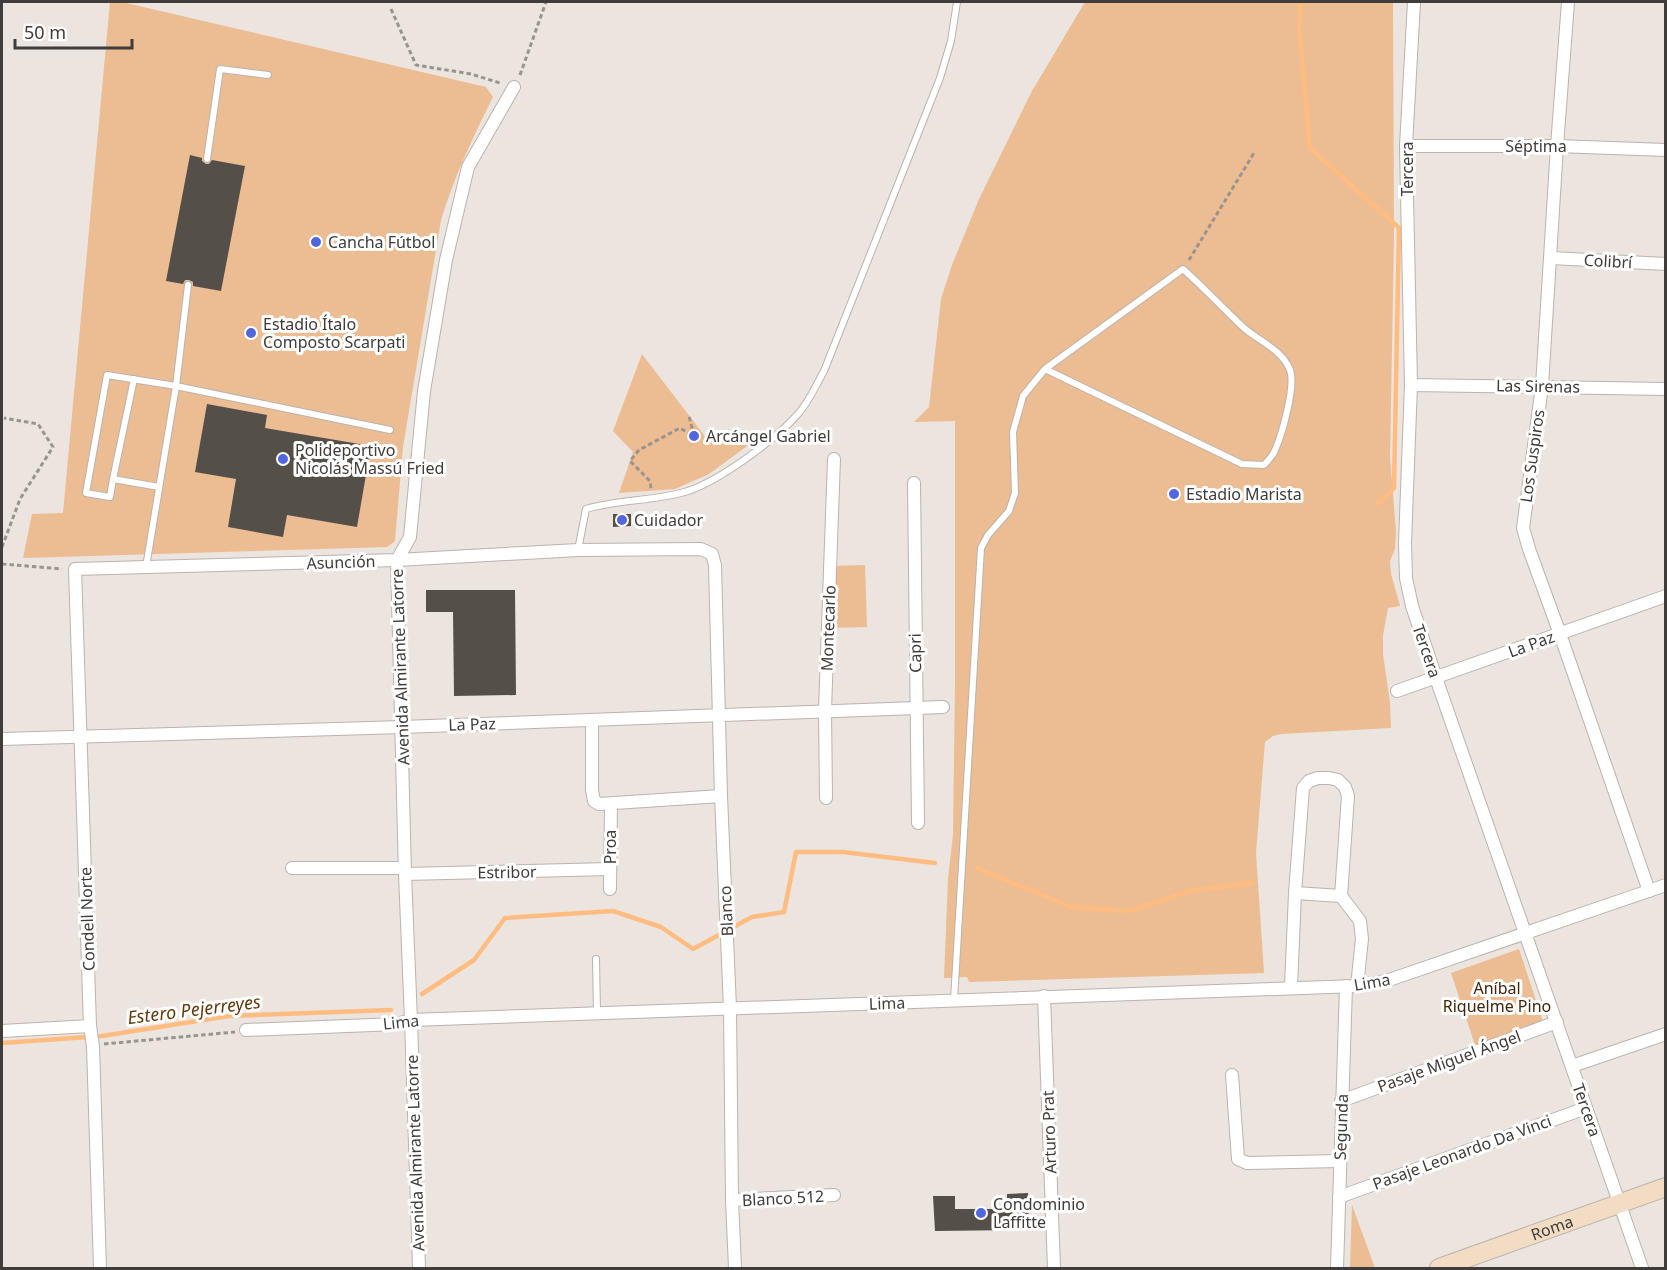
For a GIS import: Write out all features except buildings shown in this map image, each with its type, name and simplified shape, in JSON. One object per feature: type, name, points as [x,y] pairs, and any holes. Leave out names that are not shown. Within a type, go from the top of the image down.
[{"type":"street","name":"Tercera","points":[[1414,2],[1406,146],[1411,385],[1405,543],[1406,578],[1412,606],[1436,678],[1642,1269]]},
{"type":"street","name":"Los Suspiros","points":[[1568,2],[1542,386],[1523,528],[1649,891]]},
{"type":"street","name":"Avenida Almirante Latorre","points":[[419,1269],[397,560],[410,537],[424,391],[446,260],[468,167],[514,87]]},
{"type":"street","name":"Séptima","points":[[1406,146],[1557,146],[1665,150]]},
{"type":"street","name":"Colibrí","points":[[1551,258],[1665,264]]},
{"type":"street","name":"Las Sirenas","points":[[1411,385],[1665,389]]},
{"type":"street","name":"Montecarlo","points":[[826,798],[825,710],[834,459]]},
{"type":"street","name":"Capri","points":[[914,483],[918,823]]},
{"type":"street","name":"Asunción","points":[[75,569],[397,560],[578,550],[701,549],[712,554]]},
{"type":"street","name":"Blanco","points":[[712,554],[715,565],[721,796],[730,1008],[735,1269]]},
{"type":"street","name":"Condell Norte","points":[[75,569],[100,1269]]},
{"type":"street","name":"La Paz","points":[[1397,691],[1665,596]]},
{"type":"street","name":"La Paz","points":[[2,739],[943,707]]},
{"type":"street","points":[[592,720],[592,790],[594,801],[599,804],[721,796]]},
{"type":"street","points":[[1291,987],[1295,893],[1303,788],[1309,781],[1318,778],[1338,780],[1345,787],[1348,796],[1341,896],[1295,893]]},
{"type":"street","name":"Proa","points":[[610,889],[611,804]]},
{"type":"street","name":"Estribor","points":[[292,868],[405,871],[610,869]]},
{"type":"street","name":"Lima","points":[[246,1030],[397,1024],[411,1020],[1352,986],[1386,981],[1665,885]]},
{"type":"street","name":"Segunda","points":[[1337,1269],[1341,1101],[1352,986],[1362,939],[1360,921],[1341,896]]},
{"type":"street","name":"Arturo Prat","points":[[1044,996],[1054,1269]]},
{"type":"street","name":"Pasaje Miguel Ángel","points":[[1341,1101],[1557,1022]]},
{"type":"street","points":[[2,1031],[91,1029]]},
{"type":"street","points":[[1572,1066],[1665,1034]]},
{"type":"street","points":[[1232,1075],[1238,1160],[1247,1163],[1340,1161]]},
{"type":"street","name":"Pasaje Leonardo Da Vinci","points":[[1339,1197],[1586,1108]]},
{"type":"street","name":"Roma","points":[[1439,1269],[1665,1187]]},
{"type":"street","name":"Blanco 512","points":[[732,1200],[834,1195]]},
{"type":"lane","points":[[578,550],[586,509],[684,493],[712,480],[749,457],[799,414],[824,371],[940,78],[951,41],[957,2]]},
{"type":"lane","points":[[207,159],[220,69],[268,75]]},
{"type":"lane","points":[[954,1001],[981,548],[988,535],[1009,511],[1015,493],[1014,432],[1023,396],[1045,369],[1183,269],[1245,328],[1283,357],[1291,372],[1286,417],[1274,452],[1264,465],[1242,464],[1045,369]]},
{"type":"lane","points":[[146,568],[176,386],[188,285]]},
{"type":"lane","points":[[134,379],[110,497],[86,493],[107,375],[134,379],[176,386],[390,430]]},
{"type":"lane","points":[[113,479],[159,487]]},
{"type":"lane","points":[[596,959],[597,1013]]},
{"type":"path","points":[[391,9],[416,65],[471,74],[514,87],[546,2]]},
{"type":"path","points":[[1183,269],[1254,153]]},
{"type":"path","points":[[654,498],[650,481],[630,461],[639,450],[680,428],[694,436],[689,416]]},
{"type":"path","points":[[2,547],[20,499],[53,447],[38,424],[4,418]]},
{"type":"path","points":[[2,564],[56,570],[75,569]]},
{"type":"path","points":[[93,1046],[246,1030]]},
{"type":"green space","name":"Estadio Ítalo Composto Scarpati","points":[[110,2],[122,2],[486,87],[493,97],[464,157],[441,220],[403,447],[395,541],[387,547],[23,558],[32,514],[63,513]]},
{"type":"green space","name":"Estadio Marista","points":[[1085,2],[1393,2],[1394,236],[1390,457],[1396,531],[1395,549],[1390,561],[1391,574],[1400,606],[1388,608],[1383,635],[1391,728],[1281,734],[1265,742],[1256,853],[1264,973],[969,982],[967,977],[944,978],[948,879],[953,835],[955,421],[914,422],[929,407],[941,299],[952,265],[979,199],[1032,91]]},
{"type":"green space","points":[[642,354],[707,439],[747,433],[750,444],[709,474],[675,489],[619,493],[633,452],[613,431]]},
{"type":"green space","points":[[865,565],[867,627],[828,628],[826,566]]},
{"type":"green space","name":"Aníbal Riquelme Pino","points":[[1519,949],[1543,1022],[1475,1045],[1451,973]]},
{"type":"green space","points":[[1352,1205],[1375,1268],[1350,1268]]},
{"type":"waterway","points":[[1301,2],[1299,27],[1310,148],[1399,228],[1394,488],[1377,504]]},
{"type":"waterway","name":"Estero Pejerreyes","points":[[422,994],[474,960],[505,918],[613,911],[661,927],[693,949],[752,917],[784,912],[796,852],[843,852],[935,863]]},
{"type":"waterway","name":"Estero Pejerreyes","points":[[977,868],[1071,907],[1130,911],[1190,891],[1252,883]]},
{"type":"waterway","name":"Estero Pejerreyes","points":[[2,1043],[102,1036],[229,1016],[391,1010]]},
{"type":"place","name":"Cancha Fútbol","points":[[316,242]]},
{"type":"place","name":"Estadio Ítalo Composto Scarpati","points":[[251,333]]},
{"type":"place","name":"Arcángel Gabriel","points":[[694,436]]},
{"type":"place","name":"Polideportivo Nicolás Massú Fried","points":[[283,459]]},
{"type":"place","name":"Estadio Marista","points":[[1174,494]]},
{"type":"place","name":"Cuidador","points":[[622,520]]},
{"type":"place","name":"Condominio Laffitte","points":[[981,1213]]}]
